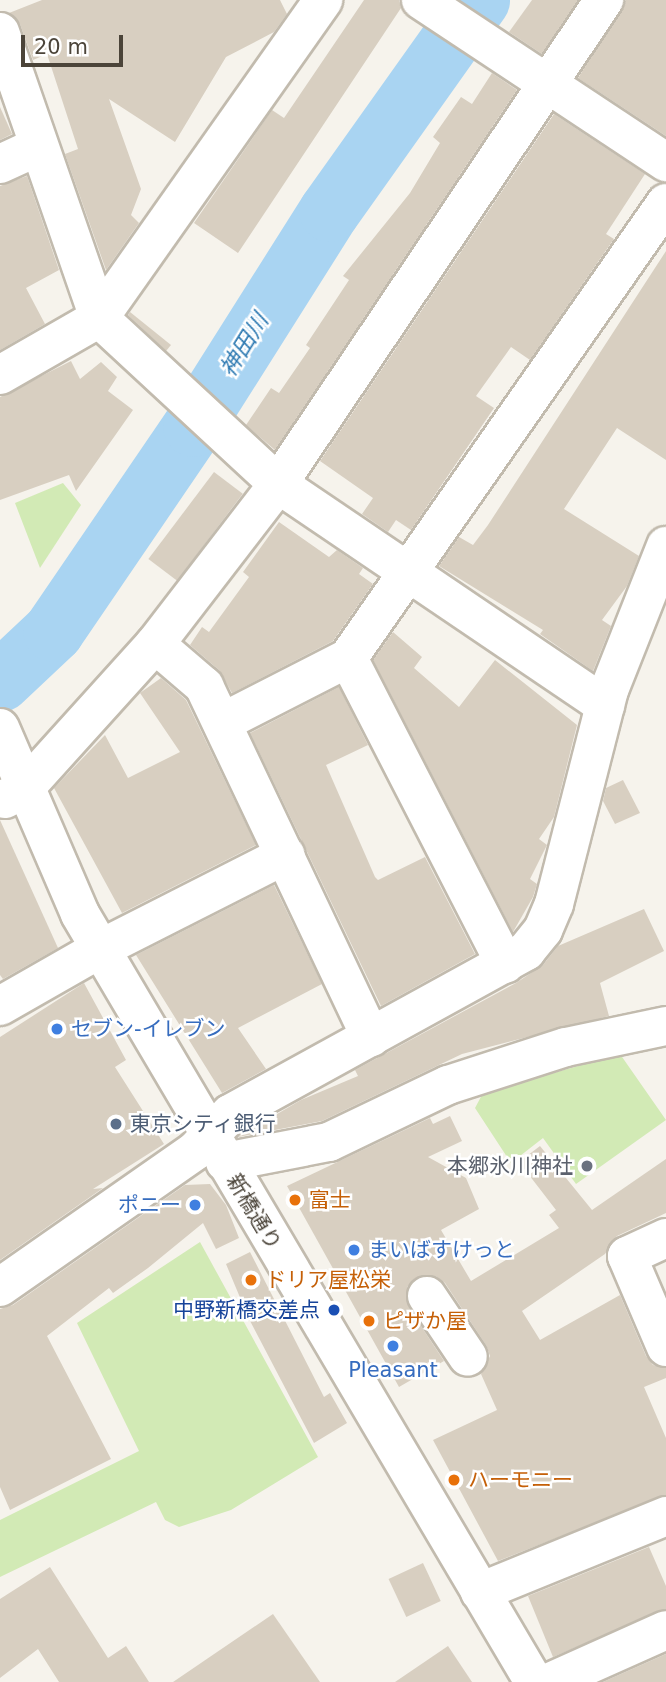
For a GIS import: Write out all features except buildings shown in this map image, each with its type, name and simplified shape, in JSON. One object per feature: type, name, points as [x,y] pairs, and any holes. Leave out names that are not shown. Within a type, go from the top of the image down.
[{"type":"street","points":[[0,375],[99,318],[323,0]]},
{"type":"street","points":[[12,795],[155,644],[278,484],[604,0]]},
{"type":"street","points":[[426,2],[546,85],[666,162]]},
{"type":"street","points":[[0,32],[37,147],[99,318],[172,389],[278,484],[605,705]]},
{"type":"street","points":[[0,164],[37,147]]},
{"type":"street","points":[[223,722],[348,658],[666,203]]},
{"type":"street","points":[[217,1148],[230,1114],[505,964],[526,951],[543,930],[554,904],[605,705],[642,599],[666,546]]},
{"type":"street","points":[[155,644],[204,686],[371,1037]]},
{"type":"street","points":[[348,658],[505,964]]},
{"type":"street","name":"新橋通り","points":[[0,728],[12,795],[60,873],[100,948],[217,1148],[534,1682]]},
{"type":"street","points":[[0,1006],[100,948],[285,855]]},
{"type":"street","points":[[0,1287],[195,1151],[329,1142],[448,1085],[566,1047],[666,1026]]},
{"type":"street","points":[[666,1238],[627,1256],[666,1348]]},
{"type":"street","points":[[427,1296],[468,1357]]},
{"type":"street","points":[[480,1592],[666,1516]]},
{"type":"street","points":[[550,1682],[666,1630]]},
{"type":"green space","points":[[63,483],[81,505],[40,568],[15,503]]},
{"type":"green space","points":[[620,1054],[666,1120],[576,1184],[543,1138],[511,1163],[475,1108],[483,1093]]},
{"type":"green space","points":[[200,1242],[318,1457],[231,1510],[179,1527],[165,1520],[156,1502],[0,1577],[0,1520],[139,1451],[77,1323]]},
{"type":"waterway","name":"神田川","points":[[0,681],[53,631],[193,426],[329,211],[479,0]]},
{"type":"place","name":"セブン-イレブン","points":[[57,1029]]},
{"type":"place","name":"東京シティ銀行","points":[[116,1124]]},
{"type":"place","name":"本郷氷川神社","points":[[587,1166]]},
{"type":"place","name":"富士","points":[[295,1200]]},
{"type":"place","name":"ポニー","points":[[195,1205]]},
{"type":"place","name":"まいばすけっと","points":[[354,1250]]},
{"type":"place","name":"ドリア屋松栄","points":[[251,1280]]},
{"type":"place","name":"中野新橋交差点","points":[[334,1310]]},
{"type":"place","name":"ピザか屋","points":[[369,1321]]},
{"type":"place","name":"Pleasant","points":[[393,1346]]},
{"type":"place","name":"ハーモニー","points":[[454,1480]]}]
